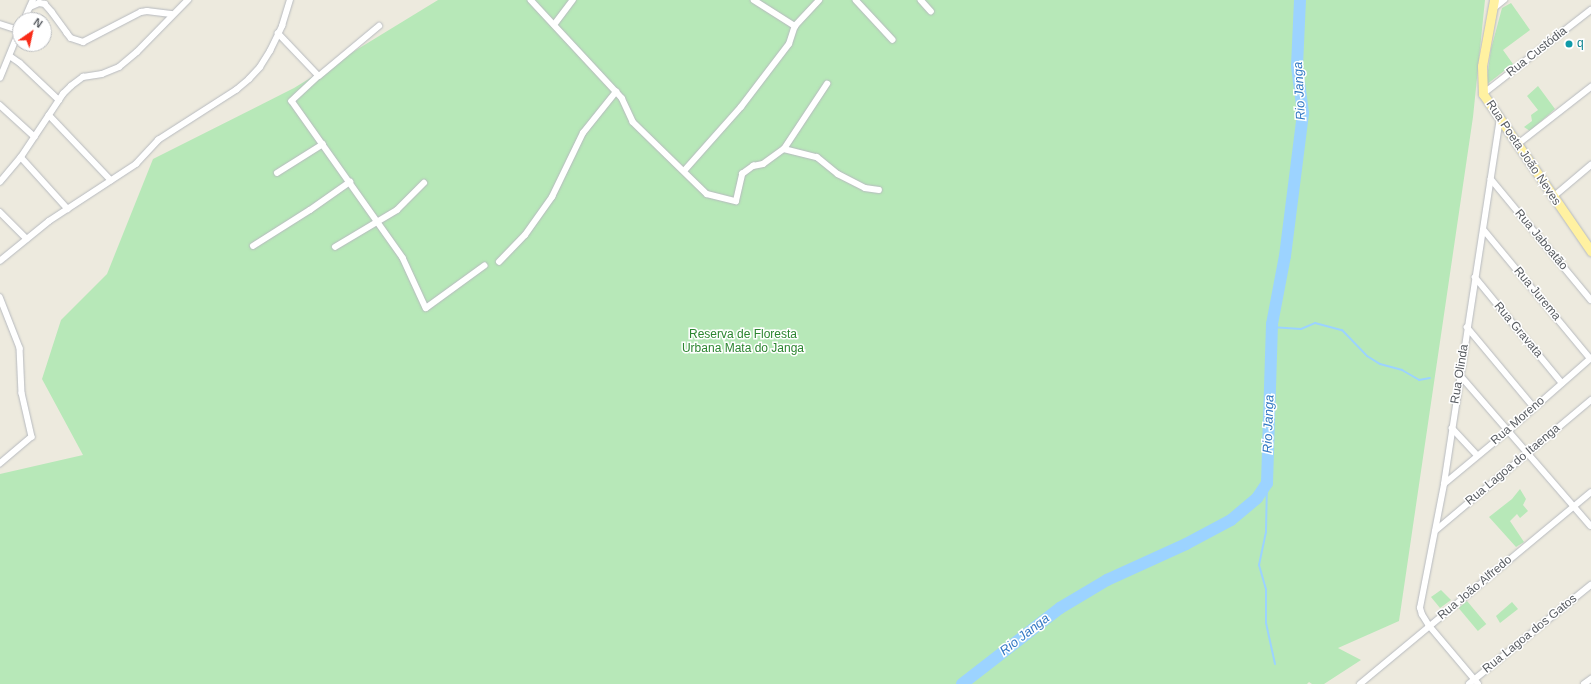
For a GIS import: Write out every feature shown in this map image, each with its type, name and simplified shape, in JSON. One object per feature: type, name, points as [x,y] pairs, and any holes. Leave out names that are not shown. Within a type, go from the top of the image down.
[{"type":"main road","name":"Rua Poeta João Neves","points":[[1494,4],[1482,66],[1483,94],[1553,197],[1590,246]]},
{"type":"street","points":[[28,12],[33,0]]},
{"type":"street","points":[[0,182],[21,157],[71,86],[79,79],[102,74],[119,67],[137,52],[188,0]]},
{"type":"street","points":[[0,261],[68,209],[136,164],[158,140],[236,90],[249,79],[260,67],[278,33],[290,0]]},
{"type":"street","points":[[531,0],[622,98],[633,122],[708,194],[736,201],[742,174],[753,166],[763,164],[784,149],[827,84]]},
{"type":"street","points":[[554,25],[572,0]]},
{"type":"street","points":[[754,0],[795,26]]},
{"type":"street","points":[[684,171],[741,107],[790,44],[795,26],[819,0]]},
{"type":"street","points":[[856,0],[893,40]]},
{"type":"street","points":[[921,0],[931,11]]},
{"type":"street","points":[[1494,4],[1504,0]]},
{"type":"street","points":[[30,7],[39,3],[45,4],[71,38],[83,42],[141,12],[147,11],[173,14]]},
{"type":"street","name":"Rua Custódia","points":[[1483,94],[1591,10]]},
{"type":"street","points":[[0,24],[12,28]]},
{"type":"street","points":[[379,26],[319,76],[292,101],[403,258],[426,308],[484,266]]},
{"type":"street","points":[[278,33],[319,76]]},
{"type":"street","points":[[0,78],[12,51]]},
{"type":"street","points":[[10,56],[20,62],[60,100]]},
{"type":"street","points":[[1518,144],[1591,86]]},
{"type":"street","points":[[499,262],[525,235],[552,197],[583,133],[616,92]]},
{"type":"street","points":[[0,105],[35,137]]},
{"type":"street","points":[[50,115],[111,180]]},
{"type":"street","name":"Rua Olinda","points":[[1474,683],[1429,626],[1422,615],[1420,608],[1444,484],[1500,118]]},
{"type":"street","points":[[277,173],[322,144]]},
{"type":"street","points":[[784,149],[816,157],[844,177],[865,188],[879,190]]},
{"type":"street","points":[[21,157],[68,209]]},
{"type":"street","points":[[1553,197],[1591,165]]},
{"type":"street","name":"Rua Jaboatão","points":[[1491,179],[1591,300]]},
{"type":"street","points":[[254,246],[350,182]]},
{"type":"street","points":[[335,247],[397,210],[424,183]]},
{"type":"street","points":[[0,212],[27,239]]},
{"type":"street","name":"Rua Jurema","points":[[1484,230],[1591,358]]},
{"type":"street","name":"Rua Gravata","points":[[1475,277],[1562,383]]},
{"type":"street","points":[[0,297],[20,348],[22,393],[32,437],[0,464]]},
{"type":"street","points":[[1468,326],[1534,408]]},
{"type":"street","name":"Rua Moreno","points":[[1444,484],[1477,455],[1509,430],[1591,358]]},
{"type":"street","points":[[1461,376],[1591,526]]},
{"type":"street","name":"Rua Lagoa do Itaenga","points":[[1435,531],[1591,400]]},
{"type":"street","points":[[1452,428],[1477,455]]},
{"type":"street","name":"Rua João Alfredo","points":[[1360,684],[1591,492]]},
{"type":"street","name":"Rua Lagoa dos Gatos","points":[[1474,683],[1591,585]]},
{"type":"street","points":[[1584,684],[1591,679]]},
{"type":"green space","name":"Reserva de Floresta Urbana Mata do Janga","points":[[438,0],[1485,0],[1473,117],[1399,621],[1338,648],[1361,660],[1324,684],[1312,684],[1309,682],[1307,684],[0,684],[0,474],[83,455],[42,379],[61,320],[107,274],[153,159],[294,88]]},
{"type":"green space","points":[[1511,3],[1530,30],[1503,50],[1513,64],[1486,85],[1491,49],[1502,8]]},
{"type":"green space","points":[[1538,86],[1555,109],[1530,131],[1524,127],[1532,121],[1531,115],[1538,110],[1527,96]]},
{"type":"green space","points":[[1520,489],[1526,499],[1523,505],[1528,511],[1520,518],[1517,514],[1510,521],[1524,542],[1516,547],[1489,517],[1512,499]]},
{"type":"green space","points":[[1441,590],[1451,600],[1440,608],[1431,597]]},
{"type":"green space","points":[[1467,601],[1486,624],[1478,631],[1459,608]]},
{"type":"green space","points":[[1512,602],[1518,609],[1500,623],[1496,616]]},
{"type":"waterway","name":"Rio Janga","points":[[962,684],[1060,608],[1107,580],[1186,544],[1231,520],[1257,498],[1267,483],[1272,324],[1285,256],[1303,113],[1297,66],[1300,0]]},
{"type":"waterway","points":[[1271,327],[1301,329],[1315,323],[1342,330],[1367,356],[1380,364],[1402,370],[1419,380],[1430,378]]},
{"type":"waterway","points":[[1267,483],[1266,532],[1259,565],[1266,589],[1266,623],[1275,664]]},
{"type":"place","name":"q","points":[[1569,44]]}]
